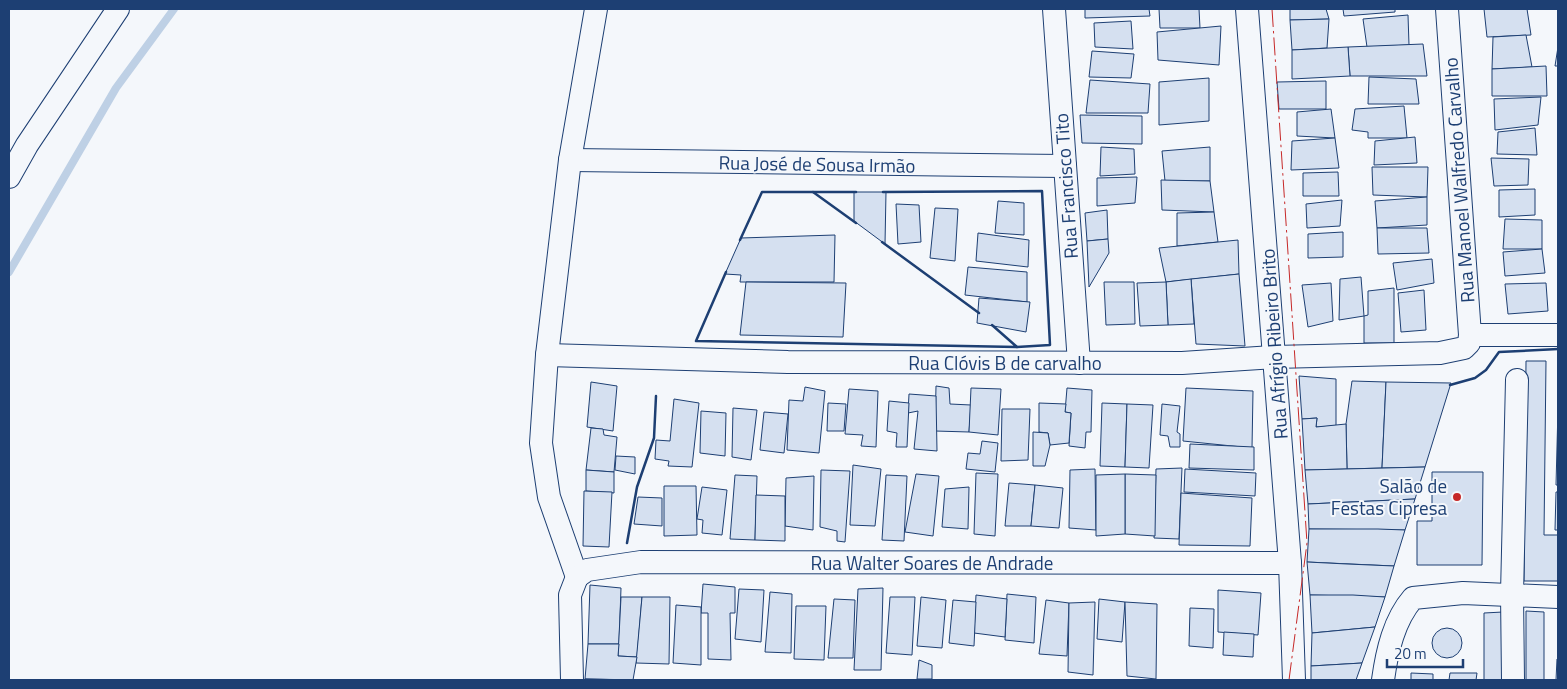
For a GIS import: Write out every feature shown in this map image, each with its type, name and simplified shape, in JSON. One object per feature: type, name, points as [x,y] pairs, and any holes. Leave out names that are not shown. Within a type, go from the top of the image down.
[{"type":"street","points":[[9,178],[18,145],[102,20],[118,9]]},
{"type":"street","points":[[572,680],[570,595],[577,577],[549,496],[541,443],[546,355],[570,160],[596,9]]},
{"type":"street","name":"Rua Francisco Tito","points":[[1054,9],[1079,363]]},
{"type":"street","name":"Rua Afrígio Ribeiro Brito","points":[[1247,9],[1290,563],[1294,680]]},
{"type":"street","name":"Rua Manoel Walfredo Carvalho","points":[[1447,9],[1467,342]]},
{"type":"street","name":"Rua José de Sousa Irmão","points":[[570,160],[1065,166]]},
{"type":"street","name":"Rua Clóvis B de carvalho","points":[[546,355],[788,362],[1182,363],[1274,358],[1400,356],[1440,353],[1467,342],[1558,335]]},
{"type":"street","points":[[1513,680],[1512,594],[1517,380]]},
{"type":"street","name":"Rua Walter Soares de Andrade","points":[[577,577],[587,570],[641,562],[1290,563]]},
{"type":"street","points":[[1383,680],[1388,650],[1402,611],[1413,598],[1433,594],[1512,594],[1558,597]]},
{"type":"building","points":[[1085,9],[1149,9],[1150,16],[1085,18]]},
{"type":"building","points":[[1159,9],[1199,9],[1200,28],[1160,28]]},
{"type":"building","points":[[1290,9],[1326,9],[1329,19],[1290,20]]},
{"type":"building","points":[[1343,9],[1395,9],[1395,12],[1344,16]]},
{"type":"building","points":[[1484,9],[1527,9],[1531,35],[1487,37]]},
{"type":"building","points":[[1408,15],[1409,45],[1367,47],[1363,19]]},
{"type":"building","points":[[1329,19],[1327,48],[1292,50],[1290,20]]},
{"type":"building","points":[[1131,21],[1133,49],[1095,47],[1094,23]]},
{"type":"building","points":[[1221,26],[1219,65],[1158,60],[1157,32]]},
{"type":"building","points":[[1526,35],[1532,67],[1492,69],[1493,37]]},
{"type":"building","points":[[1423,44],[1427,76],[1350,76],[1348,47]]},
{"type":"building","points":[[1348,47],[1350,76],[1292,79],[1292,50]]},
{"type":"building","points":[[1558,47],[1558,66],[1555,66]]},
{"type":"building","points":[[1092,51],[1134,54],[1131,78],[1089,77]]},
{"type":"building","points":[[1546,66],[1547,96],[1492,96],[1492,69]]},
{"type":"building","points":[[1369,77],[1416,79],[1419,104],[1368,104]]},
{"type":"building","points":[[1209,78],[1209,121],[1159,125],[1159,82]]},
{"type":"building","points":[[1090,80],[1150,84],[1148,113],[1086,113]]},
{"type":"building","points":[[1326,81],[1326,109],[1279,109],[1277,82]]},
{"type":"building","points":[[1541,97],[1538,125],[1495,130],[1494,99]]},
{"type":"building","points":[[1404,106],[1407,138],[1368,138],[1368,132],[1352,130],[1355,109]]},
{"type":"building","points":[[1331,109],[1335,138],[1297,136],[1297,112]]},
{"type":"building","points":[[1080,115],[1142,116],[1142,144],[1082,143]]},
{"type":"building","points":[[1535,128],[1537,155],[1497,154],[1498,132]]},
{"type":"building","points":[[1415,137],[1417,163],[1374,165],[1375,141]]},
{"type":"building","points":[[1335,138],[1339,168],[1291,170],[1292,141]]},
{"type":"building","points":[[1101,147],[1134,149],[1135,174],[1100,176]]},
{"type":"building","points":[[1210,147],[1210,181],[1165,181],[1162,151]]},
{"type":"building","points":[[1491,158],[1529,159],[1528,185],[1494,186]]},
{"type":"building","points":[[1372,167],[1428,167],[1427,197],[1373,195]]},
{"type":"building","points":[[1338,172],[1339,196],[1303,196],[1303,173]]},
{"type":"building","points":[[1137,177],[1135,203],[1097,206],[1097,178]]},
{"type":"building","points":[[1161,180],[1210,181],[1214,212],[1162,210]]},
{"type":"building","points":[[1535,189],[1535,215],[1499,217],[1499,190]]},
{"type":"building","points":[[854,192],[886,192],[885,244],[854,221]]},
{"type":"building","points":[[1427,197],[1427,225],[1377,228],[1375,201]]},
{"type":"building","points":[[1342,200],[1340,226],[1307,228],[1306,204]]},
{"type":"building","points":[[998,201],[1024,203],[1024,235],[995,233]]},
{"type":"building","points":[[896,204],[919,205],[921,242],[898,244]]},
{"type":"building","points":[[935,208],[958,209],[955,261],[930,258]]},
{"type":"building","points":[[1107,210],[1108,239],[1087,241],[1085,213]]},
{"type":"building","points":[[1214,212],[1218,242],[1177,246],[1177,213]]},
{"type":"building","points":[[1505,219],[1542,220],[1542,249],[1503,249]]},
{"type":"building","points":[[1377,228],[1427,228],[1429,253],[1378,254]]},
{"type":"building","points":[[1343,232],[1343,257],[1308,258],[1308,234]]},
{"type":"building","points":[[978,233],[1029,240],[1028,267],[976,261]]},
{"type":"building","points":[[835,235],[834,282],[740,282],[741,275],[725,274],[741,238]]},
{"type":"building","points":[[1108,239],[1109,253],[1089,287],[1087,241]]},
{"type":"building","points":[[1238,240],[1239,274],[1166,282],[1159,248]]},
{"type":"building","points":[[1542,249],[1545,273],[1505,276],[1503,252]]},
{"type":"building","points":[[1432,259],[1434,283],[1397,290],[1393,263]]},
{"type":"building","points":[[968,267],[1027,272],[1027,302],[965,295]]},
{"type":"building","points":[[1239,274],[1245,346],[1196,344],[1191,279]]},
{"type":"building","points":[[1361,277],[1364,316],[1339,320],[1340,279]]},
{"type":"building","points":[[1191,279],[1194,324],[1168,325],[1166,282]]},
{"type":"building","points":[[746,282],[846,283],[843,337],[740,335]]},
{"type":"building","points":[[1104,282],[1134,282],[1135,324],[1106,325]]},
{"type":"building","points":[[1166,282],[1168,325],[1140,326],[1137,283]]},
{"type":"building","points":[[1331,283],[1333,321],[1308,327],[1302,285]]},
{"type":"building","points":[[1546,283],[1548,311],[1508,314],[1505,284]]},
{"type":"building","points":[[1394,288],[1394,343],[1364,343],[1364,316],[1368,315],[1368,291]]},
{"type":"building","points":[[1424,290],[1426,330],[1401,332],[1398,293]]},
{"type":"building","points":[[979,298],[1030,302],[1026,332],[977,323]]},
{"type":"building","points":[[1526,361],[1546,361],[1544,535],[1558,535],[1558,581],[1524,581]]},
{"type":"building","points":[[1299,376],[1336,379],[1336,426],[1316,427],[1317,418],[1302,419]]},
{"type":"building","points":[[1352,381],[1386,382],[1382,468],[1347,469],[1346,424]]},
{"type":"building","points":[[591,382],[617,386],[613,431],[587,427]]},
{"type":"building","points":[[1386,382],[1451,383],[1425,467],[1382,468]]},
{"type":"building","points":[[936,386],[949,388],[950,404],[971,405],[969,432],[935,431]]},
{"type":"building","points":[[805,387],[825,391],[819,453],[787,450],[789,400],[803,401]]},
{"type":"building","points":[[971,388],[1001,389],[998,435],[969,432]]},
{"type":"building","points":[[1067,388],[1092,390],[1091,432],[1086,432],[1085,448],[1069,446],[1071,413],[1065,412]]},
{"type":"building","points":[[1186,388],[1253,391],[1252,448],[1183,441]]},
{"type":"building","points":[[849,389],[878,391],[876,447],[861,446],[863,435],[845,434]]},
{"type":"building","points":[[909,394],[936,396],[937,451],[914,449],[918,411],[908,413]]},
{"type":"building","points":[[674,399],[699,403],[692,467],[668,466],[669,461],[655,459],[656,440],[670,441]]},
{"type":"building","points":[[889,401],[909,403],[907,447],[896,447],[897,433],[887,431]]},
{"type":"building","points":[[828,403],[846,404],[844,431],[827,431]]},
{"type":"building","points":[[1039,403],[1066,404],[1065,412],[1071,413],[1069,443],[1050,445],[1048,433],[1039,432]]},
{"type":"building","points":[[1102,403],[1127,404],[1125,467],[1100,466]]},
{"type":"building","points":[[1127,404],[1153,405],[1149,468],[1125,467]]},
{"type":"building","points":[[1162,404],[1180,406],[1177,432],[1180,434],[1180,447],[1170,447],[1168,436],[1160,435]]},
{"type":"building","points":[[733,408],[757,410],[751,460],[732,457]]},
{"type":"building","points":[[1558,408],[1558,485],[1556,485]]},
{"type":"building","points":[[1002,409],[1030,409],[1028,460],[1001,461]]},
{"type":"building","points":[[701,411],[726,413],[725,456],[700,453]]},
{"type":"building","points":[[764,412],[788,414],[784,453],[760,450]]},
{"type":"building","points":[[1317,418],[1316,427],[1346,424],[1347,469],[1305,470],[1302,419]]},
{"type":"building","points":[[591,428],[603,429],[604,435],[617,437],[614,472],[586,470]]},
{"type":"building","points":[[1033,432],[1048,433],[1050,445],[1045,466],[1033,466]]},
{"type":"building","points":[[982,441],[998,443],[995,472],[966,469],[968,453],[980,454]]},
{"type":"building","points":[[1190,444],[1254,447],[1254,470],[1189,468]]},
{"type":"building","points":[[616,456],[635,457],[635,474],[615,470]]},
{"type":"building","points":[[853,465],[881,469],[875,526],[850,525]]},
{"type":"building","points":[[1425,467],[1415,499],[1308,504],[1305,470]]},
{"type":"building","points":[[1182,468],[1179,539],[1154,538],[1156,469]]},
{"type":"building","points":[[1095,469],[1096,530],[1069,528],[1070,470]]},
{"type":"building","points":[[1185,469],[1256,473],[1255,496],[1184,492]]},
{"type":"building","points":[[586,470],[614,472],[614,493],[586,491]]},
{"type":"building","points":[[821,470],[850,471],[845,542],[837,541],[837,531],[820,527]]},
{"type":"building","name":"Salão de Festas Cipresa","points":[[1432,472],[1483,472],[1482,565],[1417,565],[1417,521],[1432,521]]},
{"type":"building","points":[[976,473],[998,474],[995,536],[974,534]]},
{"type":"building","points":[[916,474],[939,476],[933,536],[905,532]]},
{"type":"building","points":[[1125,474],[1156,475],[1155,536],[1125,534]]},
{"type":"building","points":[[1125,474],[1125,534],[1096,536],[1096,475]]},
{"type":"building","points":[[735,475],[757,476],[755,540],[730,539]]},
{"type":"building","points":[[886,475],[907,476],[904,541],[882,540]]},
{"type":"building","points":[[814,476],[813,530],[785,526],[786,478]]},
{"type":"building","points":[[1009,483],[1035,485],[1031,526],[1005,526]]},
{"type":"building","points":[[1035,485],[1063,488],[1059,528],[1031,526]]},
{"type":"building","points":[[664,486],[696,486],[697,535],[664,536]]},
{"type":"building","points":[[702,487],[727,490],[722,535],[702,533],[703,520],[697,519]]},
{"type":"building","points":[[969,487],[968,529],[942,527],[945,489]]},
{"type":"building","points":[[584,491],[612,492],[609,547],[583,546]]},
{"type":"building","points":[[1556,492],[1558,492],[1558,530],[1555,530]]},
{"type":"building","points":[[1181,493],[1252,498],[1250,546],[1179,545]]},
{"type":"building","points":[[756,495],[785,496],[785,541],[755,540]]},
{"type":"building","points":[[638,497],[662,498],[662,526],[634,524]]},
{"type":"building","points":[[1415,499],[1405,530],[1309,529],[1308,504]]},
{"type":"building","points":[[1309,529],[1405,530],[1394,566],[1307,562]]},
{"type":"building","points":[[1307,562],[1394,566],[1385,597],[1310,595]]},
{"type":"building","points":[[703,584],[735,587],[735,613],[730,613],[731,660],[708,659],[708,613],[701,613]]},
{"type":"building","points":[[590,585],[621,588],[619,644],[588,644]]},
{"type":"building","points":[[883,588],[881,670],[854,670],[858,589]]},
{"type":"building","points":[[739,589],[764,590],[761,642],[735,639]]},
{"type":"building","points":[[1218,590],[1261,593],[1258,635],[1218,632]]},
{"type":"building","points":[[770,592],[792,594],[791,653],[765,652]]},
{"type":"building","points":[[1007,594],[1036,597],[1034,643],[1005,640]]},
{"type":"building","points":[[976,595],[1007,599],[1005,637],[974,633]]},
{"type":"building","points":[[1310,595],[1385,597],[1375,627],[1312,633]]},
{"type":"building","points":[[621,597],[642,597],[637,657],[618,656]]},
{"type":"building","points":[[642,597],[670,597],[669,664],[636,663]]},
{"type":"building","points":[[890,597],[915,597],[912,655],[886,653]]},
{"type":"building","points":[[921,597],[946,600],[942,648],[917,646]]},
{"type":"building","points":[[834,599],[855,600],[853,658],[828,658]]},
{"type":"building","points":[[1099,599],[1125,602],[1122,642],[1097,639]]},
{"type":"building","points":[[953,600],[976,602],[974,646],[949,643]]},
{"type":"building","points":[[1046,600],[1069,603],[1067,656],[1039,654]]},
{"type":"building","points":[[1095,602],[1093,675],[1068,672],[1069,603]]},
{"type":"building","points":[[1125,602],[1157,604],[1156,679],[1127,676]]},
{"type":"building","points":[[676,605],[701,607],[701,665],[673,663]]},
{"type":"building","points":[[796,606],[826,606],[824,660],[794,659]]},
{"type":"building","points":[[1190,608],[1214,609],[1213,648],[1189,646]]},
{"type":"building","points":[[1526,611],[1544,612],[1544,680],[1526,680]]},
{"type":"building","points":[[1503,612],[1503,680],[1484,680],[1484,613]]},
{"type":"building","points":[[1375,627],[1362,663],[1311,666],[1312,633]]},
{"type":"building","points":[[1447,628],[1457,633],[1462,643],[1457,653],[1447,658],[1437,653],[1432,643],[1437,633]]},
{"type":"building","points":[[1224,632],[1254,634],[1253,657],[1223,655]]},
{"type":"building","points":[[588,644],[619,644],[618,656],[637,657],[633,680],[585,679]]},
{"type":"building","points":[[1557,659],[1558,680],[1556,680]]},
{"type":"building","points":[[919,660],[932,665],[932,679],[917,679]]},
{"type":"building","points":[[1362,663],[1356,680],[1311,680],[1311,666]]},
{"type":"building","points":[[1411,673],[1433,674],[1433,680],[1411,680]]},
{"type":"building","points":[[1450,673],[1477,673],[1476,680],[1449,680]]},
{"type":"building","points":[[585,679],[643,680],[585,680]]},
{"type":"waterway","points":[[9,272],[116,88],[174,9]]},
{"type":"wall","points":[[883,192],[1042,191],[1050,345],[1017,347]]},
{"type":"wall","points":[[740,240],[762,192],[856,192]]},
{"type":"wall","points":[[813,192],[856,223]]},
{"type":"wall","points":[[882,242],[979,313]]},
{"type":"wall","points":[[726,272],[696,341],[1017,347],[992,325]]},
{"type":"wall","points":[[1450,385],[1475,378],[1486,370],[1499,352],[1558,349]]},
{"type":"wall","points":[[627,543],[637,487],[654,438],[656,396]]},
{"type":"power","points":[[1272,9],[1307,543],[1289,680]]},
{"type":"place","name":"Salão de Festas Cipresa","points":[[1457,497]]}]
